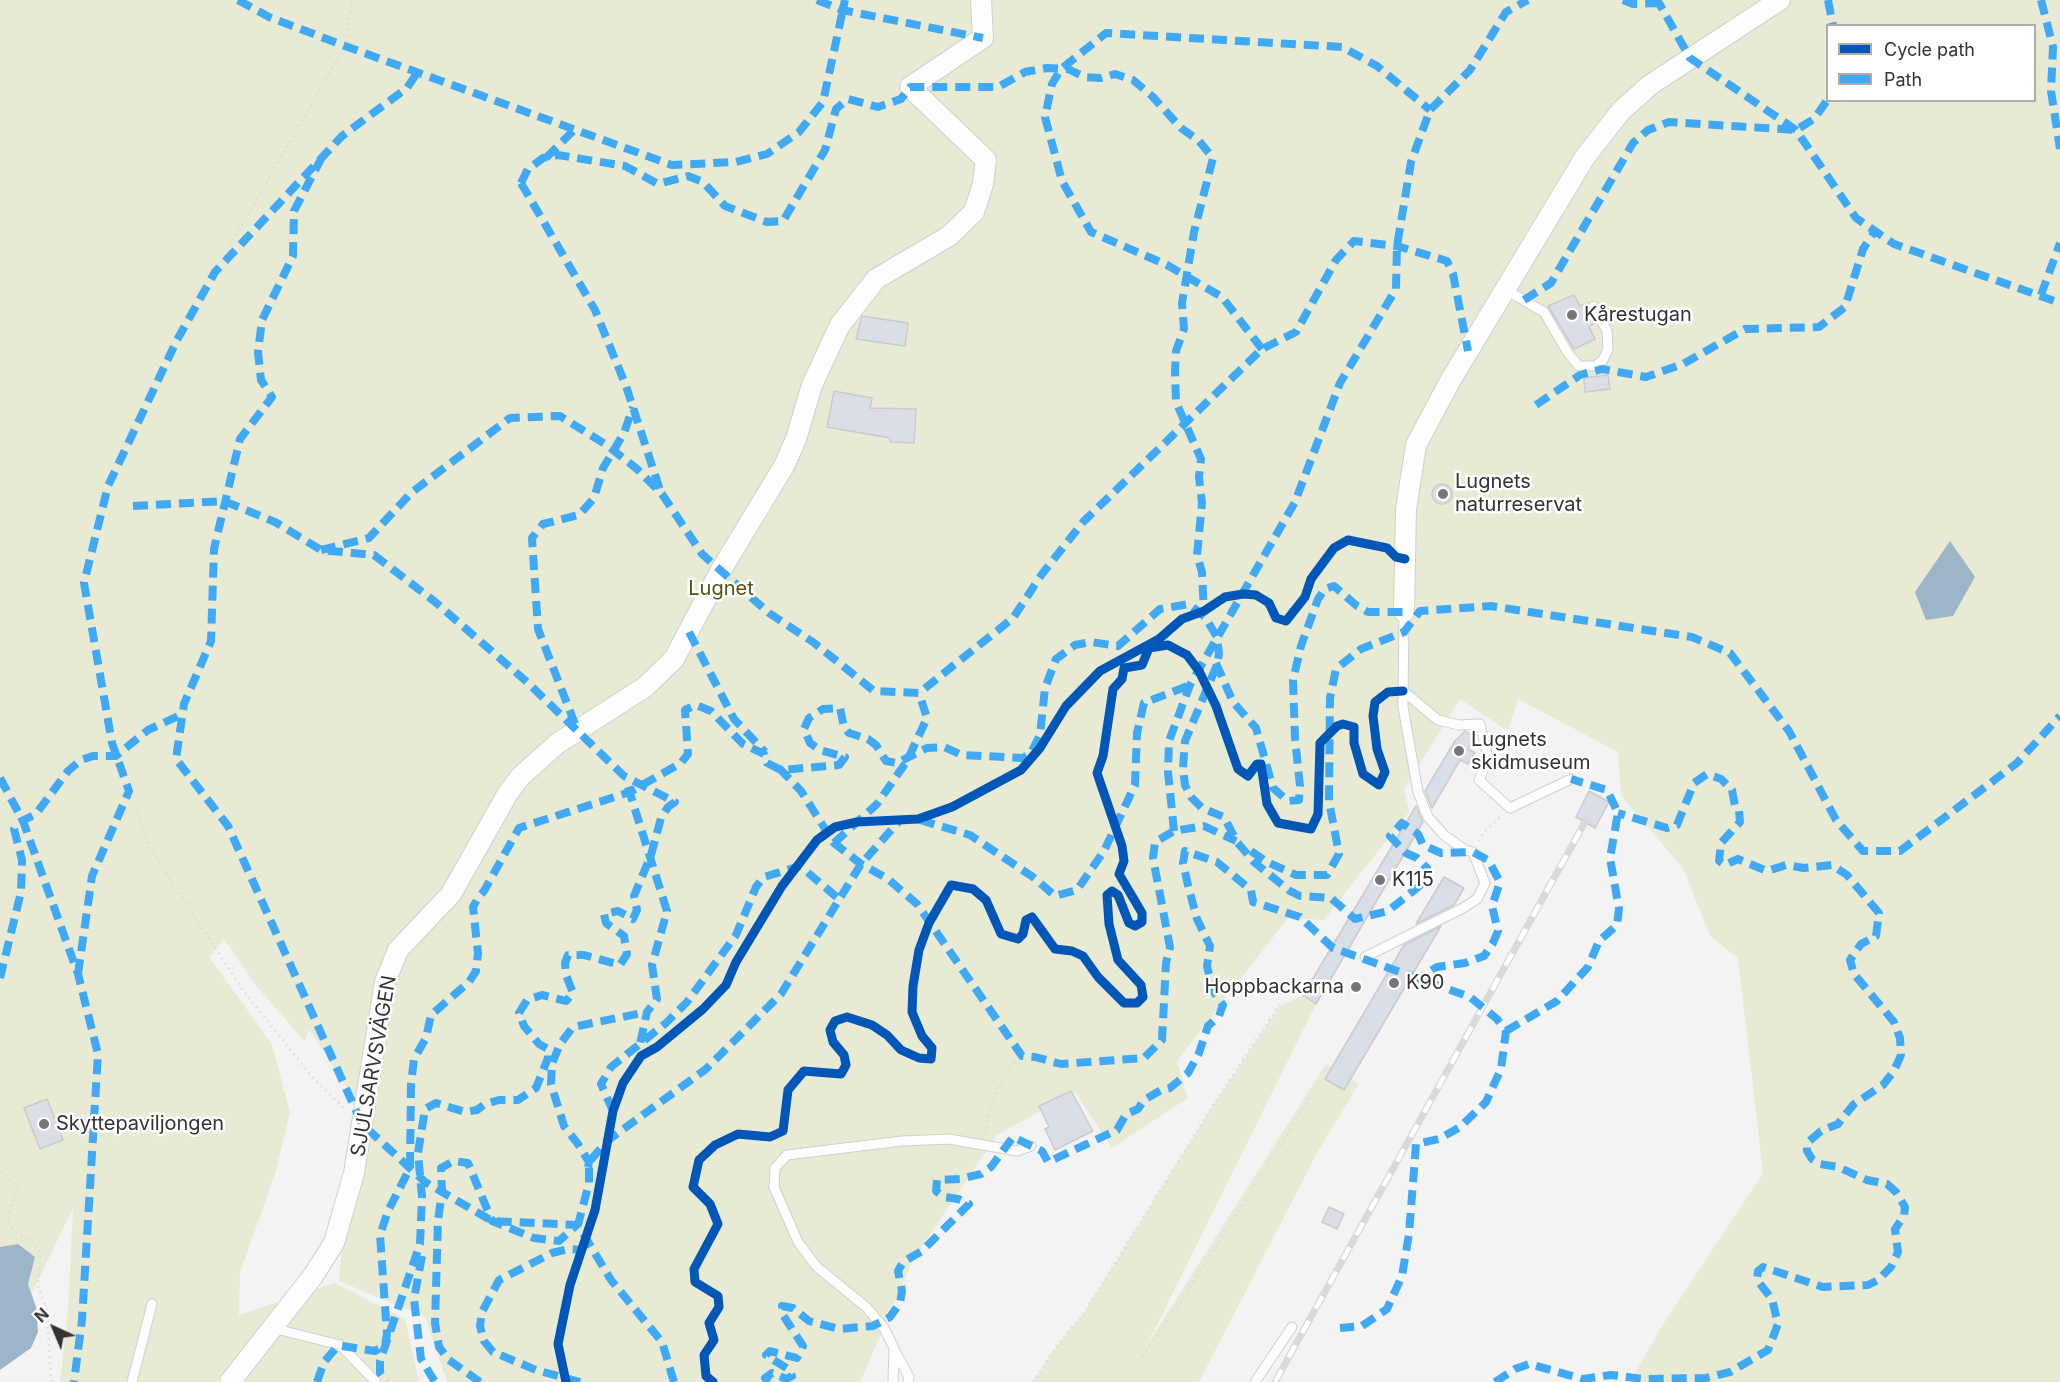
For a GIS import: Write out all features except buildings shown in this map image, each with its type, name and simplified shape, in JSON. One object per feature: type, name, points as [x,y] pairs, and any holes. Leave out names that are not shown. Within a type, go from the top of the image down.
[{"type":"street","name":"SJULSARVSVÄGEN","points":[[230,1382],[313,1276],[334,1243],[354,1173],[385,982],[398,950],[429,913],[451,894],[508,793],[520,777],[558,743],[645,687],[674,659],[721,570],[784,466],[796,439],[812,386],[840,325],[876,279],[949,236],[974,212],[983,184],[986,160],[910,87],[983,38],[981,0]]},
{"type":"street","points":[[1404,612],[1406,509],[1416,445],[1433,409],[1585,157],[1621,111],[1661,76],[1780,0]]},
{"type":"lane","points":[[1506,290],[1544,312],[1568,353],[1579,366],[1595,366],[1603,360],[1608,349],[1607,331],[1594,306]]},
{"type":"lane","points":[[1365,957],[1463,908],[1477,899],[1485,883],[1473,852],[1465,850],[1444,835],[1428,817],[1418,792],[1403,707],[1404,612]]},
{"type":"lane","points":[[1404,691],[1438,720],[1459,725],[1480,724],[1488,758],[1479,780],[1510,808],[1571,779]]},
{"type":"lane","points":[[908,1382],[909,1377],[884,1328],[866,1307],[817,1267],[798,1242],[774,1187],[776,1168],[787,1155],[890,1142],[949,1139],[1017,1151],[1031,1146]]},
{"type":"lane","points":[[132,1382],[152,1304]]},
{"type":"lane","points":[[1256,1382],[1292,1327]]},
{"type":"lane","points":[[272,1328],[340,1345],[376,1382]]},
{"type":"lane","points":[[893,1382],[894,1348]]},
{"type":"path","points":[[215,272],[345,46],[352,0]]},
{"type":"path","points":[[1585,822],[1599,797],[1607,790]]},
{"type":"path","points":[[129,791],[150,848],[242,989],[312,1077],[362,1124]]},
{"type":"path","points":[[1484,832],[1510,808]]},
{"type":"path","points":[[1033,1382],[1056,1347],[1084,1313],[1212,1107],[1282,1001]]},
{"type":"path","points":[[982,1144],[992,1101],[1010,1067],[1022,1056]]},
{"type":"path","points":[[1139,1361],[1184,1297],[1310,1098]]},
{"type":"path","points":[[0,1172],[10,1179],[17,1189],[9,1210],[9,1225],[17,1234],[33,1242],[40,1253],[38,1286],[47,1312],[51,1382]]},
{"type":"green space","name":"Lugnet","points":[[0,0],[2060,0],[2060,1382],[1630,1382],[1660,1329],[1763,1173],[1738,958],[1710,936],[1683,868],[1621,796],[1618,752],[1518,699],[1508,731],[1460,699],[1404,789],[1409,812],[1324,920],[1288,918],[1177,1061],[1188,1098],[1112,1148],[1075,1092],[997,1135],[913,1260],[860,1382],[447,1382],[425,1317],[339,1281],[356,1102],[309,1029],[305,1042],[253,982],[224,939],[209,957],[272,1044],[290,1112],[275,1174],[240,1273],[239,1315],[335,1283],[405,1319],[419,1382],[60,1382],[68,1309],[73,1208],[0,1359]]},
{"type":"green space","points":[[1303,995],[1316,1004],[1147,1345],[1326,1064],[1359,1084],[1318,1151],[1199,1382],[1033,1382],[1056,1347],[1084,1313],[1212,1107],[1279,1007]]},
{"type":"water","points":[[1950,541],[1975,577],[1953,616],[1926,620],[1915,592]]},
{"type":"water","points":[[18,1244],[35,1257],[28,1284],[36,1307],[38,1332],[31,1348],[0,1370],[0,1247]]},
{"type":"railway","points":[[1275,1382],[1585,822]]},
{"type":"marked path","points":[[238,0],[269,17],[345,46],[672,165],[736,162],[767,154],[799,132],[823,102],[845,0]]},
{"type":"marked path","points":[[817,0],[842,10],[983,38]]},
{"type":"marked path","points":[[1174,831],[1168,772],[1169,741],[1190,685],[1295,502],[1340,383],[1396,289],[1397,246],[1411,162],[1430,110],[1470,70],[1506,12],[1528,0]]},
{"type":"marked path","points":[[1623,0],[1633,4],[1659,3]]},
{"type":"marked path","points":[[1652,0],[1659,3],[1690,58],[1796,130],[1856,218],[1894,244],[2060,303]]},
{"type":"marked path","points":[[1828,0],[1833,24]]},
{"type":"marked path","points":[[2041,0],[2053,47],[2051,91],[2060,149]]},
{"type":"marked path","points":[[1262,349],[1222,297],[1167,265],[1091,232],[1062,181],[1045,117],[1052,84],[1061,69],[1106,33],[1342,47],[1377,66],[1430,110]]},
{"type":"marked path","points":[[521,183],[528,169],[543,158],[558,155],[625,166],[658,184],[688,176],[703,182],[725,206],[767,222],[783,221],[825,150],[836,109],[848,99],[878,107],[901,99],[910,87],[998,87],[1025,72],[1047,68],[1068,69],[1085,77],[1101,78],[1115,74],[1133,80],[1152,96],[1181,128],[1199,141],[1213,158],[1194,232],[1182,303],[1184,329],[1176,351],[1175,372],[1176,402],[1201,459],[1199,477],[1202,503],[1197,555],[1202,572],[1204,613]]},
{"type":"marked path","points":[[78,974],[92,876],[129,791],[112,743],[84,583],[108,486],[177,340],[215,272],[342,136],[407,88],[417,73]]},
{"type":"marked path","points":[[1524,300],[1551,283],[1633,143],[1648,130],[1669,122],[1796,130],[1814,119],[1826,102]]},
{"type":"marked path","points":[[546,158],[574,130]]},
{"type":"marked path","points":[[322,157],[294,211],[293,256],[262,320],[258,352],[261,380],[272,397],[240,439],[214,549],[211,641],[184,704],[176,759],[228,826],[362,1124],[425,1182],[492,1221],[578,1225]]},
{"type":"marked path","points":[[521,183],[595,310],[626,386],[660,490]]},
{"type":"marked path","points":[[1536,405],[1580,375],[1602,369],[1646,377],[1683,364],[1745,329],[1819,327],[1845,307],[1863,249],[1875,231]]},
{"type":"marked path","points":[[321,550],[369,538],[411,493],[510,418],[560,416],[608,446],[637,469],[662,494],[702,554],[769,613],[813,642],[874,691],[919,693],[1013,618],[1042,574],[1084,521],[1262,349],[1296,332],[1336,260],[1354,241],[1397,246],[1447,261],[1453,274],[1468,351]]},
{"type":"marked path","points":[[2041,295],[2060,243]]},
{"type":"marked path","points":[[575,724],[538,629],[532,538],[543,524],[579,515],[594,498],[603,468],[624,433],[633,407]]},
{"type":"marked path","points":[[133,506],[224,501],[275,522],[321,550],[374,555],[434,601],[527,682],[624,776],[675,802],[668,807],[661,818],[651,855],[634,896],[637,910],[633,919],[618,911],[604,914],[606,923],[624,936],[627,954],[620,965],[584,955],[568,955],[565,963],[566,975],[573,993],[566,1001],[542,995],[527,1000],[519,1013],[524,1026],[539,1044],[548,1049],[548,1058],[536,1088],[518,1100],[499,1100],[485,1104],[477,1110],[465,1112],[436,1103],[425,1109],[418,1153],[422,1197],[420,1244],[380,1361],[380,1373],[386,1382]]},
{"type":"marked path","points":[[1216,663],[1233,702],[1256,728],[1273,788],[1288,801],[1299,800],[1293,680],[1301,646],[1318,599],[1325,589],[1334,586],[1357,606],[1368,612],[1404,612]]},
{"type":"marked path","points":[[317,1382],[324,1362],[336,1348],[342,1346],[375,1351],[385,1345],[387,1334],[380,1235],[388,1211],[410,1168],[411,1084],[414,1059],[426,1038],[431,1015],[469,982],[476,971],[478,953],[473,907],[478,898],[519,828],[630,792],[681,763],[688,754],[685,710],[696,705],[711,711],[743,744],[764,754],[767,763],[781,770],[839,765],[845,757],[820,750],[810,743],[804,729],[809,718],[823,709],[840,708],[844,727],[849,733],[868,739],[876,745],[886,761],[897,763],[927,748],[944,747],[962,755],[1023,758],[1031,753],[1040,735],[1045,688],[1056,659],[1075,645],[1091,642],[1118,646],[1160,609],[1189,604],[1205,617],[1217,637],[1219,654],[1217,665],[1185,741],[1183,768],[1185,785],[1191,797],[1202,808],[1224,817],[1237,842],[1255,863],[1290,891],[1300,896],[1331,898],[1355,919],[1388,911],[1423,883],[1427,868],[1417,858],[1406,853],[1390,836],[1402,823],[1418,834],[1423,845],[1441,853],[1473,852],[1488,860],[1500,882],[1492,906],[1498,931],[1493,943],[1484,956],[1465,963],[1437,967],[1417,980]]},
{"type":"marked path","points":[[1251,851],[1267,862],[1296,875],[1327,875],[1339,854],[1329,801],[1330,698],[1336,669],[1361,649],[1404,632],[1420,611],[1491,606],[1692,637],[1730,653],[1789,731],[1836,820],[1863,851],[1900,851],[2017,763],[2060,716]]},
{"type":"marked path","points":[[689,632],[734,719],[765,752]]},
{"type":"marked path","points":[[920,820],[970,835],[1033,877],[1055,896],[1077,890],[1104,851],[1135,785],[1137,733],[1144,703],[1190,685]]},
{"type":"marked path","points":[[834,843],[877,804],[907,761],[927,718],[919,693]]},
{"type":"marked path","points":[[0,978],[21,892],[22,860],[14,829],[18,823],[36,814],[68,771],[81,760],[93,756],[116,756],[148,730],[183,714]]},
{"type":"marked path","points":[[779,768],[801,791],[834,843],[861,864],[888,879],[917,904],[1022,1056],[1061,1064],[1144,1058],[1162,1040],[1166,963],[1170,947],[1153,858],[1155,842],[1174,831],[1204,826],[1236,841]]},
{"type":"marked path","points":[[1495,1382],[1515,1369],[1529,1364],[1583,1379],[1611,1375],[1644,1379],[1706,1378],[1730,1372],[1768,1350],[1778,1324],[1772,1299],[1757,1280],[1758,1271],[1763,1267],[1823,1287],[1868,1285],[1878,1280],[1891,1267],[1898,1252],[1895,1229],[1904,1216],[1905,1207],[1896,1192],[1887,1184],[1867,1180],[1838,1167],[1820,1164],[1812,1159],[1807,1151],[1807,1143],[1821,1131],[1838,1124],[1854,1104],[1883,1085],[1894,1071],[1901,1055],[1900,1038],[1894,1022],[1854,974],[1850,960],[1861,944],[1876,936],[1879,913],[1847,875],[1832,865],[1804,868],[1786,865],[1767,871],[1738,859],[1725,865],[1719,861],[1721,843],[1740,822],[1739,810],[1735,806],[1732,790],[1721,779],[1707,774],[1694,783],[1677,825],[1667,828],[1618,813]]},
{"type":"marked path","points":[[0,778],[23,821],[78,974],[98,1054],[82,1320],[74,1382]]},
{"type":"marked path","points":[[1506,1031],[1557,1001],[1588,967],[1599,941],[1617,925],[1619,909],[1610,858],[1618,813],[1607,790],[1571,779]]},
{"type":"marked path","points":[[628,787],[667,911],[652,965],[657,999],[647,1012],[640,1044]]},
{"type":"marked path","points":[[674,1382],[662,1342],[611,1280],[578,1225],[589,1183],[589,1162],[607,1141],[706,1069],[781,994],[861,864],[901,819]]},
{"type":"marked path","points":[[769,1382],[765,1378],[772,1373],[786,1379],[792,1376],[788,1369],[766,1355],[770,1351],[797,1358],[803,1346],[783,1315],[782,1306],[793,1308],[809,1321],[839,1329],[873,1326],[890,1317],[900,1303],[902,1291],[898,1271],[903,1262],[922,1251],[969,1204],[958,1199],[944,1197],[936,1191],[937,1180],[960,1179],[981,1174],[991,1167],[1013,1137],[1042,1151],[1048,1162],[1117,1130],[1126,1114],[1138,1109],[1144,1100],[1161,1090],[1170,1088],[1188,1073],[1199,1053],[1208,1026],[1219,1016],[1223,1005],[1213,991],[1207,966],[1210,946],[1197,919],[1188,885],[1183,863],[1185,851],[1217,862],[1251,890],[1253,902],[1300,917],[1333,948],[1470,997],[1497,1019],[1506,1031],[1501,1069],[1486,1102],[1460,1127],[1439,1139],[1416,1144],[1409,1234],[1402,1276],[1387,1309],[1362,1326],[1340,1328]]},
{"type":"marked path","points":[[613,1111],[601,1084],[611,1067],[666,1023],[687,1002],[736,935],[756,887],[764,877],[800,866],[839,899]]},
{"type":"marked path","points":[[588,1167],[589,1162],[564,1126],[551,1084],[552,1064],[560,1044],[573,1027],[647,1012]]},
{"type":"marked path","points":[[480,1382],[449,1360],[439,1347],[435,1323],[438,1220],[442,1192],[441,1168],[454,1161],[468,1163],[492,1221],[534,1238],[559,1241],[579,1223]]},
{"type":"marked path","points":[[580,1382],[536,1370],[493,1352],[484,1341],[480,1326],[482,1312],[499,1280],[552,1253],[569,1249],[582,1250]]},
{"type":"marked path","points":[[422,1256],[414,1299],[421,1359],[435,1382]]},
{"type":"cycle path","points":[[566,1382],[558,1344],[570,1285],[595,1210],[613,1111],[623,1083],[641,1056],[657,1047],[703,1009],[726,985],[736,962],[782,886],[817,840],[835,827],[857,822],[918,819],[952,807],[1021,770],[1040,748],[1066,706],[1100,671],[1159,639],[1182,619],[1204,611],[1225,597],[1243,594],[1256,595],[1269,603],[1276,618],[1286,621],[1305,597],[1311,579],[1334,548],[1348,540],[1387,548],[1396,557],[1405,559]]},
{"type":"cycle path","points":[[713,1382],[706,1376],[704,1355],[714,1340],[709,1323],[719,1307],[718,1296],[695,1282],[694,1269],[718,1224],[710,1204],[693,1187],[699,1160],[715,1145],[738,1134],[770,1137],[783,1131],[788,1090],[804,1071],[841,1074],[846,1065],[844,1055],[833,1042],[830,1030],[835,1021],[847,1017],[872,1025],[887,1035],[901,1050],[919,1058],[931,1059],[932,1048],[922,1036],[912,1012],[913,986],[919,950],[929,923],[951,885],[973,889],[986,900],[1001,934],[1018,939],[1023,934],[1026,920],[1032,917],[1055,949],[1072,951],[1083,956],[1098,977],[1124,1003],[1137,1003],[1143,997],[1141,985],[1118,960],[1109,924],[1107,895],[1112,891],[1118,895],[1129,923],[1135,926],[1142,922],[1142,913],[1119,874],[1124,861],[1122,846],[1097,773],[1103,756],[1113,689],[1122,679],[1124,668],[1142,665],[1149,648],[1168,645],[1187,655],[1199,671],[1216,706],[1238,769],[1248,776],[1257,764],[1261,764],[1267,804],[1278,823],[1311,829],[1318,814],[1320,743],[1337,726],[1343,724],[1354,727],[1354,743],[1363,774],[1379,785],[1385,772],[1377,749],[1373,716],[1375,702],[1388,692],[1403,691]]},
{"type":"place","name":"Kårestugan","points":[[1572,315]]},
{"type":"place","name":"Lugnets naturreservat","points":[[1443,494]]},
{"type":"place","name":"Lugnets skidmuseum","points":[[1459,751]]},
{"type":"place","name":"K115","points":[[1380,880]]},
{"type":"place","name":"K90","points":[[1394,983]]},
{"type":"place","name":"Hoppbackarna","points":[[1356,987]]},
{"type":"place","name":"Skyttepaviljongen","points":[[44,1124]]}]
